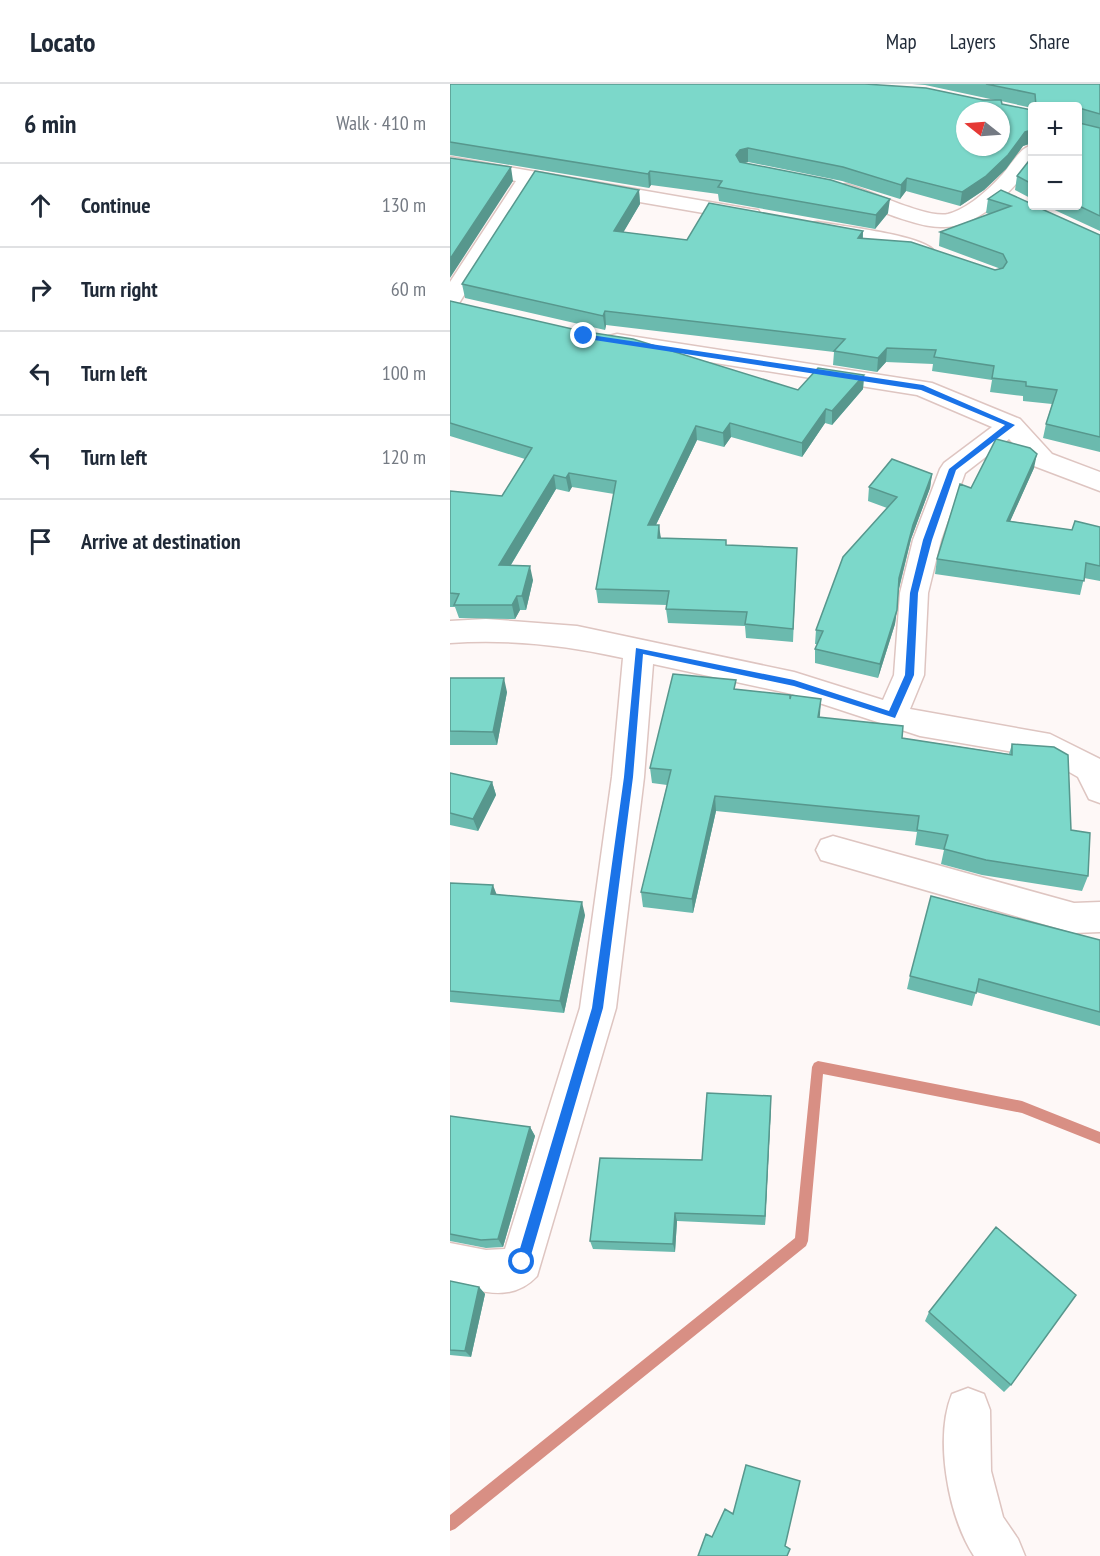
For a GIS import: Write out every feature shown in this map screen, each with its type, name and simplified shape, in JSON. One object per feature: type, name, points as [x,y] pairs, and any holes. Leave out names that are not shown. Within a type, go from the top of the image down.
[{"type":"street","points":[[824,185],[941,221],[958,220],[997,192],[1028,156]]},
{"type":"street","points":[[450,164],[530,175],[775,220]]},
{"type":"street","points":[[457,304],[530,175]]},
{"type":"street","points":[[997,192],[1018,202]]},
{"type":"street","points":[[798,224],[902,243],[947,259]]},
{"type":"street","points":[[596,338],[923,388],[1011,425],[1043,460],[1100,482]]},
{"type":"street","points":[[892,715],[909,675],[914,593],[927,540],[953,469],[1011,425]]},
{"type":"street","points":[[450,632],[486,630],[577,637],[794,683],[920,724],[1050,746],[1091,769],[1100,790]]},
{"type":"street","points":[[450,1264],[486,1271],[512,1272],[522,1262],[598,1008],[628,777],[639,650]]},
{"type":"street","points":[[833,850],[1074,918],[1100,917]]},
{"type":"street","points":[[968,1410],[968,1471],[982,1527],[1001,1556]]},
{"type":"building","points":[[450,84],[865,84],[926,88],[983,100],[1001,100],[1002,102],[956,102],[956,156],[1007,156],[986,176],[962,192],[907,178],[901,185],[843,167],[748,148],[740,150],[736,155],[740,162],[831,180],[890,199],[876,215],[718,187],[722,181],[650,171],[648,174],[450,142]]},
{"type":"building","points":[[986,84],[1100,84],[1100,114],[1082,109],[1082,102],[1036,102],[1035,94]]},
{"type":"building","points":[[1010,106],[1028,109],[1028,131],[1010,152]]},
{"type":"building","points":[[1082,124],[1100,128],[1100,216],[1082,207]]},
{"type":"building","points":[[450,158],[511,167],[450,259]]},
{"type":"building","points":[[1028,162],[1028,182],[1017,176]]},
{"type":"building","points":[[535,171],[639,190],[614,231],[687,240],[709,203],[863,231],[858,238],[911,242],[995,270],[1003,268],[1007,262],[1003,254],[940,232],[1011,206],[988,199],[1001,190],[1028,202],[1028,210],[1044,210],[1100,235],[1100,437],[1046,424],[1057,390],[1026,386],[1026,382],[992,378],[994,366],[934,357],[936,350],[887,348],[878,358],[834,351],[845,339],[605,311],[603,316],[462,284]]},
{"type":"building","points":[[450,301],[581,331],[633,339],[798,390],[818,368],[864,375],[832,411],[826,409],[802,443],[730,423],[723,433],[696,426],[648,525],[659,525],[658,538],[726,540],[726,545],[797,548],[793,629],[745,624],[747,612],[666,609],[669,591],[596,589],[616,481],[569,473],[566,478],[554,475],[499,565],[530,566],[522,596],[517,596],[512,605],[454,605],[459,594],[450,593],[450,491],[502,496],[532,448],[450,423]]},
{"type":"building","points":[[996,439],[1030,448],[1037,454],[1007,521],[1072,530],[1075,521],[1100,527],[1100,566],[1086,563],[1084,581],[937,559],[960,484],[971,488]]},
{"type":"building","points":[[892,459],[932,474],[913,525],[899,578],[897,610],[880,664],[815,649],[823,631],[816,630],[843,557],[897,497],[869,487]]},
{"type":"building","points":[[673,674],[736,680],[734,689],[790,695],[790,699],[791,695],[821,699],[818,717],[903,726],[902,738],[1012,755],[1012,744],[1054,747],[1068,755],[1071,830],[1090,833],[1088,876],[986,860],[944,849],[948,835],[917,830],[919,816],[715,796],[692,899],[641,892],[671,770],[650,768]]},
{"type":"building","points":[[450,678],[504,678],[493,732],[450,731]]},
{"type":"building","points":[[450,773],[492,782],[473,819],[450,813]]},
{"type":"building","points":[[450,883],[493,885],[491,894],[582,902],[560,1001],[450,991]]},
{"type":"building","points":[[931,896],[1100,940],[1100,1012],[979,979],[976,993],[910,976]]},
{"type":"building","points":[[707,1093],[771,1096],[765,1216],[675,1213],[673,1244],[590,1241],[600,1158],[702,1160]]},
{"type":"building","points":[[450,1116],[530,1127],[498,1239],[481,1240],[450,1234]]},
{"type":"building","points":[[996,1227],[1076,1295],[1011,1385],[929,1312]]},
{"type":"building","points":[[450,1281],[479,1287],[465,1351],[450,1350]]},
{"type":"building","points":[[746,1465],[800,1481],[785,1546],[790,1549],[787,1556],[698,1556],[706,1534],[712,1537],[725,1509],[733,1514]]},
{"type":"waterway","points":[[450,1524],[801,1241],[818,1067],[1022,1107],[1100,1138]]},
{"type":"route","points":[[522,1262],[598,1008],[628,777],[639,650],[794,683],[892,715],[909,675],[914,593],[927,540],[953,469],[1011,425],[923,388],[584,336]]}]
